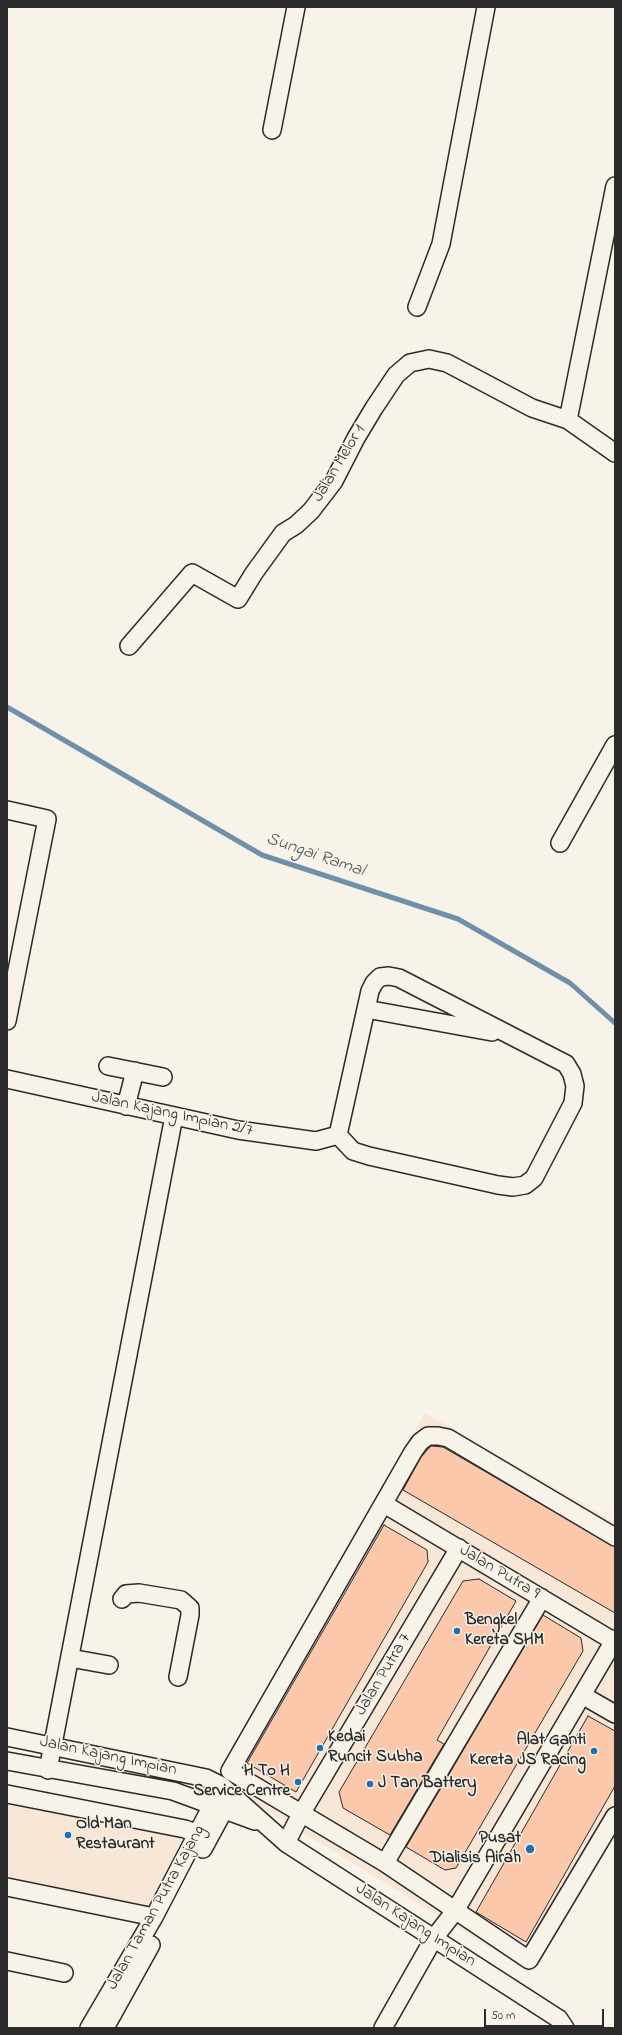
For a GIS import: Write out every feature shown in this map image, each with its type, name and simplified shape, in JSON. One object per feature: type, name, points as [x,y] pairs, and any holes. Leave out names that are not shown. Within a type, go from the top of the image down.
[{"type":"street","points":[[272,130],[296,7]]},
{"type":"street","points":[[417,307],[441,244],[486,7]]},
{"type":"street","points":[[568,420],[615,186]]},
{"type":"street","name":"Jalan Melor 1","points":[[129,646],[192,573],[238,599],[254,573],[283,533],[296,525],[311,512],[334,481],[356,438],[387,388],[396,375],[410,363],[429,359],[447,363],[532,408],[568,420],[615,453]]},
{"type":"street","points":[[560,843],[615,745]]},
{"type":"street","points":[[7,810],[47,819],[7,1021]]},
{"type":"street","points":[[389,976],[399,978],[510,1036],[566,1064],[572,1074],[575,1086],[573,1103],[534,1178],[525,1185],[513,1187],[498,1185],[369,1156],[354,1151],[338,1135],[370,991],[374,983],[380,977],[389,976]]},
{"type":"street","points":[[366,1009],[510,1036]]},
{"type":"street","points":[[108,1066],[163,1077]]},
{"type":"street","points":[[126,1106],[135,1071]]},
{"type":"street","name":"Jalan Kajang Impian 2/7","points":[[7,1079],[238,1130],[316,1140],[338,1135]]},
{"type":"street","points":[[48,1770],[174,1116]]},
{"type":"street","points":[[615,1537],[448,1438],[428,1436],[420,1442],[230,1771],[385,1863],[530,1960],[615,1816]]},
{"type":"street","name":"Jalan Putra 9","points":[[384,1504],[615,1641]]},
{"type":"street","name":"Jalan Putra 7","points":[[286,1843],[459,1548]]},
{"type":"street","points":[[122,1599],[126,1594],[139,1593],[181,1600],[190,1608],[178,1677]]},
{"type":"street","points":[[385,1863],[542,1598]]},
{"type":"street","points":[[383,2028],[434,1938],[455,1911],[615,1641]]},
{"type":"street","points":[[70,1658],[109,1665]]},
{"type":"street","points":[[582,1695],[615,1714]]},
{"type":"street","name":"Jalan Kajang Impian","points":[[7,1737],[206,1778],[223,1799],[264,1824],[286,1843],[559,2019],[565,2028]]},
{"type":"street","name":"Jalan Kajang Impian","points":[[7,1762],[223,1799]]},
{"type":"street","points":[[7,1794],[185,1829],[198,1834]]},
{"type":"street","points":[[106,2026],[223,1799]]},
{"type":"street","name":"Jalan Taman Putra Kajang","points":[[89,2028],[154,1917],[198,1834],[223,1799]]},
{"type":"street","points":[[7,1887],[154,1917]]},
{"type":"street","points":[[7,1961],[64,1973]]},
{"type":"street","points":[[104,2004],[106,2026]]},
{"type":"shaded area","points":[[425,1413],[615,1522],[615,1827],[530,1972],[245,1797],[218,1771]]},
{"type":"shaded area","points":[[7,1803],[183,1838],[148,1907],[7,1879]]},
{"type":"building","points":[[431,1446],[443,1447],[615,1547],[615,1613],[403,1490],[421,1457]]},
{"type":"building","points":[[384,1525],[427,1550],[428,1562],[296,1792],[247,1763]]},
{"type":"building","points":[[479,1579],[516,1601],[437,1740],[444,1744],[390,1835],[343,1808],[339,1792],[463,1581]]},
{"type":"building","points":[[543,1615],[581,1638],[583,1651],[456,1868],[445,1870],[406,1847]]},
{"type":"building","points":[[588,1716],[615,1731],[615,1786],[526,1942],[476,1912]]},
{"type":"waterway","name":"Sungai Ramal","points":[[7,707],[262,855],[458,919],[570,983],[615,1023]]},
{"type":"place","name":"Bengkel Kereta SHM","points":[[457,1631]]},
{"type":"place","name":"Kedai Runcit Subha","points":[[320,1748]]},
{"type":"place","name":"Alat Ganti Kereta JS Racing","points":[[594,1751]]},
{"type":"place","name":"H To H Service Centre","points":[[298,1782]]},
{"type":"place","name":"J Tan Battery","points":[[370,1784]]},
{"type":"place","name":"Old Man Restaurant","points":[[68,1835]]},
{"type":"place","name":"Pusat Dialisis Airah","points":[[530,1849]]}]
